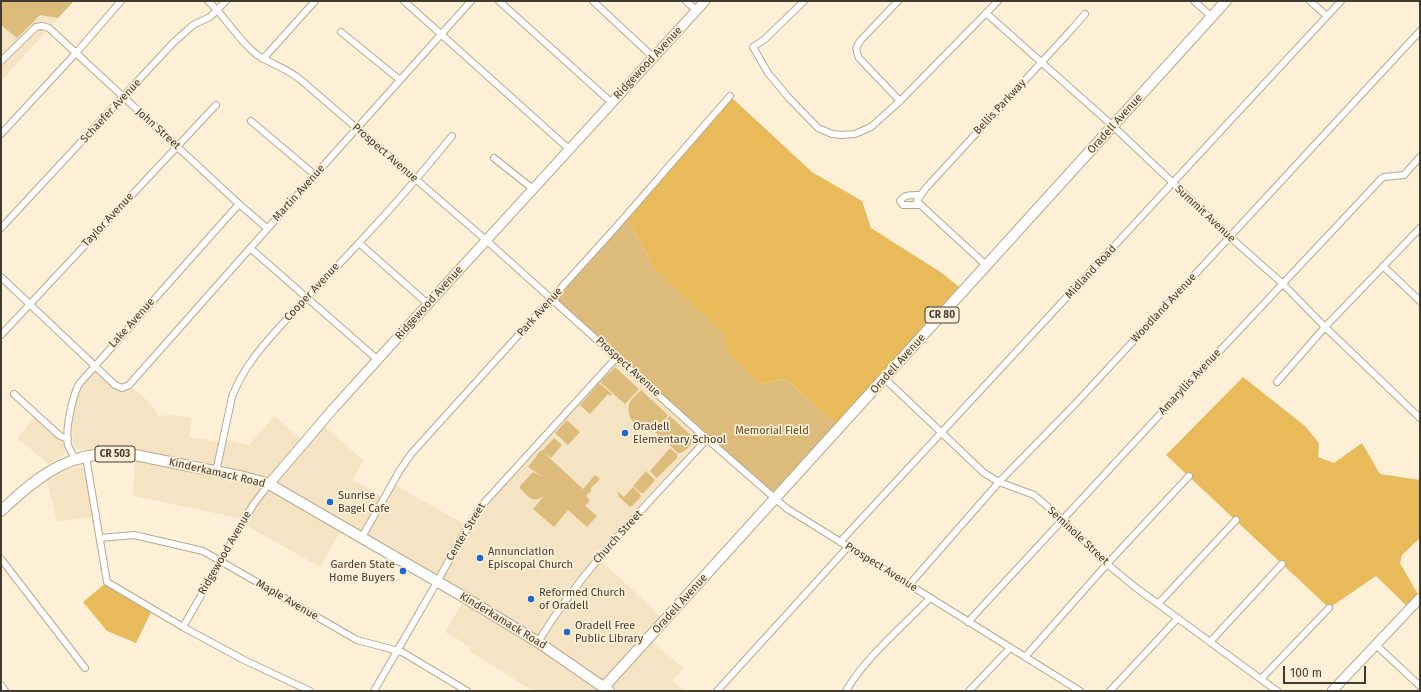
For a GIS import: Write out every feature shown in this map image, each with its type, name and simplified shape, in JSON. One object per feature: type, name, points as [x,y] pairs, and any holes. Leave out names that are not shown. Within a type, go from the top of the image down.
[{"type":"main road","name":"Oradell Avenue","points":[[605,690],[884,378],[1226,1]]},
{"type":"main road","name":"Kinderkamack Road","points":[[3,506],[40,476],[58,466],[86,457],[104,454],[126,454],[244,477],[269,484],[362,537],[538,642],[605,690]]},
{"type":"street","points":[[1,134],[76,53],[121,1]]},
{"type":"street","name":"Prospect Avenue","points":[[208,1],[218,10],[249,48],[263,59],[293,74],[486,240],[786,508],[1080,691]]},
{"type":"street","name":"Schaefer Avenue","points":[[1,228],[184,32],[193,25],[210,18],[226,1]]},
{"type":"street","points":[[263,59],[315,1]]},
{"type":"street","points":[[404,1],[569,149]]},
{"type":"street","name":"Martin Avenue","points":[[95,365],[119,388],[129,385],[356,128],[471,1]]},
{"type":"street","points":[[499,1],[612,103]]},
{"type":"street","points":[[592,1],[653,57]]},
{"type":"street","points":[[686,1],[696,11]]},
{"type":"street","name":"Ridgewood Avenue","points":[[183,627],[253,505],[269,484],[428,304],[705,1]]},
{"type":"street","points":[[804,1],[765,39],[753,47],[768,73],[788,97],[818,128],[832,134],[841,135],[855,134],[871,127],[900,101],[998,1]]},
{"type":"street","points":[[898,1],[861,40],[857,46],[856,52],[859,58],[900,101]]},
{"type":"street","points":[[1194,1],[1212,17]]},
{"type":"street","points":[[1310,1],[1327,16]]},
{"type":"street","name":"Midland Road","points":[[840,542],[942,434],[1342,1]]},
{"type":"street","name":"Summit Avenue","points":[[986,13],[1113,126],[1172,184],[1282,284],[1420,418]]},
{"type":"street","name":"Bellis Parkway","points":[[987,266],[919,200],[1085,14]]},
{"type":"street","name":"John Street","points":[[1,61],[36,27],[42,26],[50,28],[239,204],[267,228]]},
{"type":"street","name":"Woodland Avenue","points":[[909,585],[999,482],[1077,402],[1420,31]]},
{"type":"street","points":[[341,32],[400,80]]},
{"type":"street","name":"Park Avenue","points":[[362,537],[400,470],[411,454],[552,299],[730,96]]},
{"type":"street","name":"Taylor Avenue","points":[[1,335],[216,105]]},
{"type":"street","points":[[251,121],[315,175]]},
{"type":"street","name":"Cooper Avenue","points":[[216,472],[232,397],[236,386],[256,354],[416,180],[452,136]]},
{"type":"street","name":"Amaryllis Avenue","points":[[968,622],[1381,179],[1384,177],[1404,175],[1420,157]]},
{"type":"street","points":[[494,158],[533,189]]},
{"type":"street","name":"Lake Avenue","points":[[75,460],[69,448],[68,440],[72,402],[79,384],[239,204]]},
{"type":"street","points":[[1277,382],[1325,327],[1420,228]]},
{"type":"street","points":[[359,243],[428,304]]},
{"type":"street","points":[[250,248],[378,360]]},
{"type":"street","points":[[1384,266],[1420,300]]},
{"type":"street","points":[[1,277],[95,365]]},
{"type":"street","name":"Center Street","points":[[374,691],[463,535],[482,505],[617,357]]},
{"type":"street","name":"Seminole Street","points":[[884,378],[984,474],[999,482],[1034,496],[1062,520],[1107,564],[1158,604],[1277,691]]},
{"type":"street","points":[[14,394],[60,436],[68,440]]},
{"type":"street","name":"Church Street","points":[[538,642],[554,615],[584,576],[707,439]]},
{"type":"street","points":[[86,457],[107,582],[183,627],[244,660],[310,691]]},
{"type":"street","points":[[1025,657],[1107,564],[1189,476]]},
{"type":"street","points":[[1158,604],[1236,520]]},
{"type":"street","name":"Maple Avenue","points":[[100,538],[125,535],[140,536],[203,551],[357,640],[402,652],[467,691]]},
{"type":"street","points":[[718,691],[848,547]]},
{"type":"street","points":[[1,559],[85,668]]},
{"type":"street","points":[[1210,642],[1282,564]]},
{"type":"street","points":[[846,691],[876,652],[930,598]]},
{"type":"street","points":[[1332,691],[1420,598]]},
{"type":"street","points":[[1260,679],[1329,608]]},
{"type":"street","points":[[1110,691],[1177,618]]},
{"type":"street","points":[[1376,645],[1420,686]]},
{"type":"street","points":[[968,691],[1010,648]]},
{"type":"street","points":[[1,685],[5,691]]},
{"type":"shaded area","points":[[1,1],[74,1],[1,81]]},
{"type":"shaded area","points":[[730,96],[812,172],[862,201],[871,228],[942,273],[964,291],[840,427],[786,379],[760,384],[728,352],[725,335],[654,268],[626,216]]},
{"type":"shaded area","points":[[617,357],[707,439],[598,558],[665,620],[648,639],[684,668],[672,681],[685,691],[533,691],[469,651],[471,647],[445,632],[465,598],[343,527],[320,567],[242,523],[244,519],[133,496],[135,455],[104,454],[83,449],[78,450],[74,446],[69,424],[73,398],[95,365],[115,385],[129,385],[151,404],[159,416],[171,415],[192,418],[189,437],[221,442],[222,439],[249,445],[274,416],[305,442],[321,423],[363,460],[353,480],[384,498],[393,484],[468,526],[482,505]]},
{"type":"shaded area","points":[[1243,377],[1305,426],[1319,443],[1318,457],[1334,463],[1362,443],[1380,474],[1420,480],[1420,538],[1402,555],[1400,563],[1420,598],[1410,609],[1376,576],[1329,608],[1166,455]]},
{"type":"shaded area","points":[[37,415],[64,444],[64,455],[49,464],[17,438]]},
{"type":"shaded area","points":[[79,466],[84,469],[91,484],[96,516],[57,522],[47,480],[62,472]]},
{"type":"shaded area","points":[[107,582],[153,608],[136,643],[107,631],[83,602]]},
{"type":"green space","points":[[1,1],[74,1],[58,18],[40,15],[17,38],[1,25]]},
{"type":"green space","name":"Memorial Field","points":[[626,216],[654,268],[726,335],[760,384],[786,379],[840,427],[776,499],[552,299]]},
{"type":"green space","points":[[615,367],[639,389],[625,404],[600,382]]},
{"type":"green space","points":[[599,383],[612,394],[610,396],[608,394],[590,414],[580,405]]},
{"type":"green space","points":[[641,390],[668,415],[657,427],[645,429],[635,424],[631,419],[628,408],[630,402]]},
{"type":"green space","points":[[670,416],[695,439],[687,449],[681,453],[678,453],[655,432]]},
{"type":"green space","points":[[567,420],[580,432],[568,445],[555,433]]},
{"type":"green space","points":[[554,438],[562,445],[551,458],[542,451]]},
{"type":"green space","points":[[670,448],[677,454],[677,458],[657,478],[650,471]]},
{"type":"green space","points":[[541,450],[583,489],[595,475],[600,479],[591,488],[591,491],[586,496],[590,500],[585,506],[597,516],[587,527],[568,510],[554,527],[533,509],[544,496],[536,499],[528,497],[520,488],[520,486],[533,472],[543,477],[528,467]]},
{"type":"green space","points":[[646,471],[655,480],[644,493],[641,493],[633,486]]},
{"type":"green space","points":[[633,487],[641,497],[630,507],[619,497],[618,492],[624,497]]},
{"type":"place","name":"Oradell Elementary School","points":[[625,433]]},
{"type":"place","name":"Sunrise Bagel Cafe","points":[[330,502]]},
{"type":"place","name":"Annunciation Episcopal Church","points":[[480,558]]},
{"type":"place","name":"Garden State Home Buyers","points":[[403,571]]},
{"type":"place","name":"Reformed Church of Oradell","points":[[531,599]]},
{"type":"place","name":"Oradell Free Public Library","points":[[567,632]]}]
